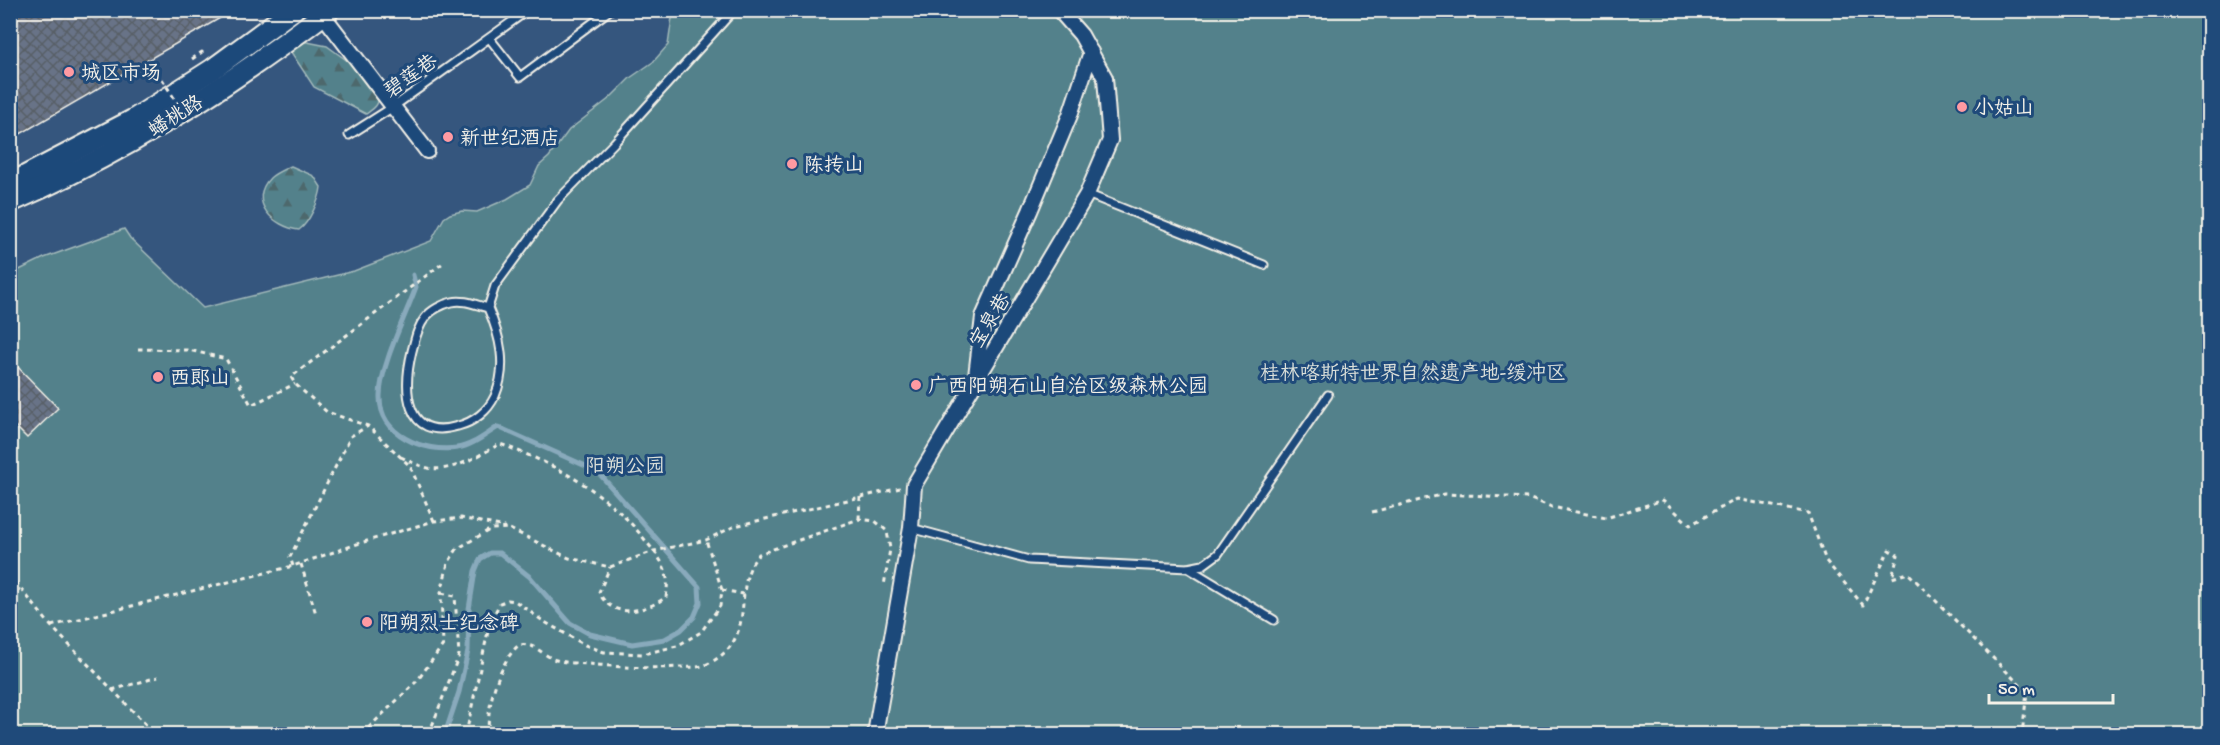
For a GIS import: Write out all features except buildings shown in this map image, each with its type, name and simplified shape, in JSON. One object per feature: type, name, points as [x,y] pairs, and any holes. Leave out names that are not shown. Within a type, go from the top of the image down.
[{"type":"main road","name":"蟠桃路","points":[[10,184],[133,120],[213,69],[293,10]]},
{"type":"main road","name":"蟠桃路","points":[[10,202],[144,134],[258,61],[326,13]]},
{"type":"street","name":"宝泉巷","points":[[875,735],[911,528],[914,486],[1087,194],[1110,140],[1105,78],[1081,35],[1059,10]]},
{"type":"street","points":[[326,13],[428,152]]},
{"type":"street","points":[[976,380],[983,317],[1070,115],[1090,52]]},
{"type":"lane","name":"碧莲巷","points":[[349,135],[393,107],[528,10]]},
{"type":"lane","points":[[490,39],[520,77],[610,10]]},
{"type":"lane","points":[[488,308],[462,301],[451,302],[426,316],[417,332],[410,359],[406,391],[412,412],[419,421],[430,428],[454,428],[468,423],[492,403],[503,364],[496,326],[488,308],[495,286],[558,200],[614,143],[734,10]]},
{"type":"lane","points":[[1087,194],[1264,265]]},
{"type":"lane","points":[[911,528],[1029,560],[1188,568],[1203,566],[1218,554],[1328,395]]},
{"type":"lane","points":[[1188,568],[1274,620]]},
{"type":"path","points":[[162,79],[190,123]]},
{"type":"path","points":[[434,521],[410,465],[368,426],[327,412],[295,384],[291,377],[443,263]]},
{"type":"path","points":[[138,350],[189,350],[226,359],[250,405],[295,384]]},
{"type":"path","points":[[293,566],[290,557],[351,436],[368,426]]},
{"type":"path","points":[[401,457],[428,468],[440,468],[457,465],[500,444],[521,451],[588,486],[616,507],[654,551],[666,569],[669,581],[666,597],[642,611],[609,606],[603,602],[599,592],[610,567]]},
{"type":"path","points":[[51,626],[293,566],[434,521],[461,518],[508,528],[570,558],[610,567],[654,551],[706,540],[735,526],[914,486]]},
{"type":"path","points":[[1372,512],[1445,494],[1528,498],[1552,507],[1606,518],[1663,500],[1690,525],[1737,499],[1808,513],[1826,561],[1863,605],[1889,550],[1898,555],[1892,578],[1908,573],[2027,692],[2022,735]]},
{"type":"path","points":[[859,519],[860,497]]},
{"type":"path","points":[[489,735],[487,718],[496,686],[510,654],[519,645],[531,645],[544,655],[558,660],[651,669],[701,666],[715,660],[734,641],[742,616],[744,604],[742,594],[751,564],[759,554],[859,519],[875,521],[887,531],[890,549],[882,595]]},
{"type":"path","points":[[362,735],[417,681],[443,645],[441,593],[448,563],[457,549],[491,529],[508,528]]},
{"type":"path","points":[[466,735],[490,622],[500,603],[508,600],[515,601],[543,621],[585,645],[604,652],[643,654],[677,646],[700,632],[720,606],[722,590],[706,540]]},
{"type":"path","points":[[301,563],[316,614]]},
{"type":"path","points":[[10,575],[51,626],[155,735]]},
{"type":"path","points":[[10,587],[22,590]]},
{"type":"path","points":[[722,590],[742,594]]},
{"type":"path","points":[[429,735],[459,654],[454,596],[441,593]]},
{"type":"path","points":[[112,690],[158,677]]},
{"type":"green space","name":"桂林喀斯特世界自然遗产地-缓冲区","points":[[673,11],[2209,11],[2209,734],[11,734],[11,274],[44,258],[124,229],[130,238],[203,308],[354,271],[431,241],[444,218],[450,214],[462,211],[477,212],[507,199],[530,185],[539,166],[549,157],[569,130],[610,98],[630,78],[653,62],[668,45]]},
{"type":"green space","points":[[302,41],[327,46],[360,70],[378,96],[375,106],[366,114],[314,87],[289,49]]},
{"type":"green space","points":[[291,166],[314,176],[321,187],[319,198],[307,222],[299,230],[273,219],[266,212],[261,196],[270,178]]},
{"type":"waterway","points":[[413,275],[416,287],[389,356],[381,384],[382,410],[395,431],[418,444],[444,449],[468,445],[498,427],[597,471],[699,587],[700,603],[694,617],[681,630],[665,639],[632,644],[590,634],[570,623],[530,577],[500,553],[490,553],[480,559],[475,571],[469,609],[468,651],[459,692],[445,734]]},
{"type":"place","name":"城区市场","points":[[69,72]]},
{"type":"place","name":"小姑山","points":[[1962,107]]},
{"type":"place","name":"新世纪酒店","points":[[448,137]]},
{"type":"place","name":"陈抟山","points":[[792,164]]},
{"type":"place","name":"西郎山","points":[[158,377]]},
{"type":"place","name":"广西阳朔石山自治区级森林公园","points":[[916,385]]},
{"type":"place","name":"阳朔烈士纪念碑","points":[[367,622]]},
{"type":"park label","name":"阳朔公园","points":[[625,465]]}]
